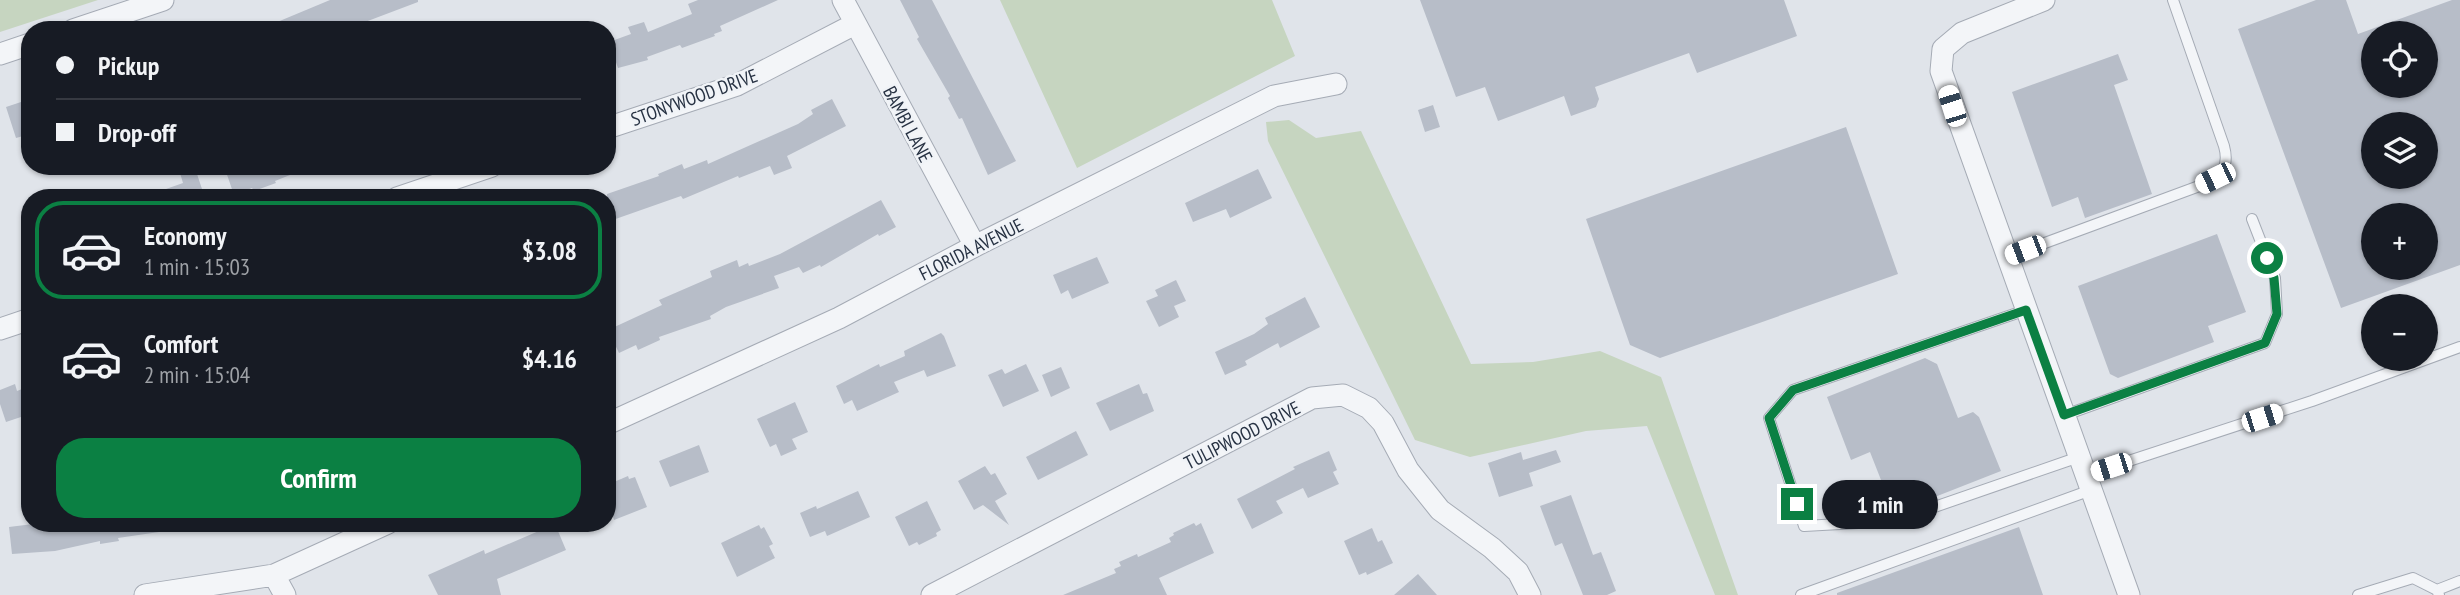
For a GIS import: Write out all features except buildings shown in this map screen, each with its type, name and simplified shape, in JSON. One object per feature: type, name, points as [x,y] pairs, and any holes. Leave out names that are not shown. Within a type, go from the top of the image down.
[{"type":"street","points":[[100,21],[163,0]]},
{"type":"street","name":"BAMBI LANE","points":[[843,0],[975,246]]},
{"type":"street","points":[[2044,0],[1962,33],[1942,50],[1941,71],[2129,595]]},
{"type":"street","name":"STONYWOOD DRIVE","points":[[616,125],[737,85],[855,24]]},
{"type":"street","points":[[0,54],[21,47]]},
{"type":"street","name":"FLORIDA AVENUE","points":[[616,420],[839,318],[975,246],[1274,96],[1336,84]]},
{"type":"street","points":[[424,189],[465,175]]},
{"type":"street","points":[[0,329],[21,322]]},
{"type":"street","name":"TULIPWOOD DRIVE","points":[[932,595],[1312,398],[1343,395],[1369,408],[1383,423],[1408,470],[1440,510],[1492,548],[1518,572],[1530,595]]},
{"type":"street","points":[[145,595],[274,575],[367,532]]},
{"type":"street","points":[[274,575],[285,595]]},
{"type":"lane","points":[[2007,257],[2202,185],[2224,169],[2228,159],[2173,0]]},
{"type":"lane","points":[[2064,415],[2265,343],[2277,314],[2274,278],[2252,219]]},
{"type":"lane","points":[[2026,310],[1793,390],[1769,418],[1804,526],[1895,521],[2086,474],[2312,401],[2460,347]]},
{"type":"lane","points":[[1801,595],[2086,474]]},
{"type":"lane","points":[[2358,595],[2413,578],[2438,592],[2460,581]]},
{"type":"green space","points":[[0,0],[98,0],[34,21],[21,21],[21,25],[0,32]]},
{"type":"green space","points":[[1000,0],[1272,0],[1295,56],[1077,168]]},
{"type":"green space","points":[[1289,120],[1316,138],[1361,131],[1471,364],[1533,362],[1600,351],[1661,377],[1738,595],[1715,595],[1647,426],[1586,431],[1470,457],[1415,440],[1268,141],[1266,122]]},
{"type":"route","points":[[1797,504],[1769,418],[1793,390],[2026,310],[2064,415],[2265,343],[2277,314],[2274,278],[2267,258]]}]
